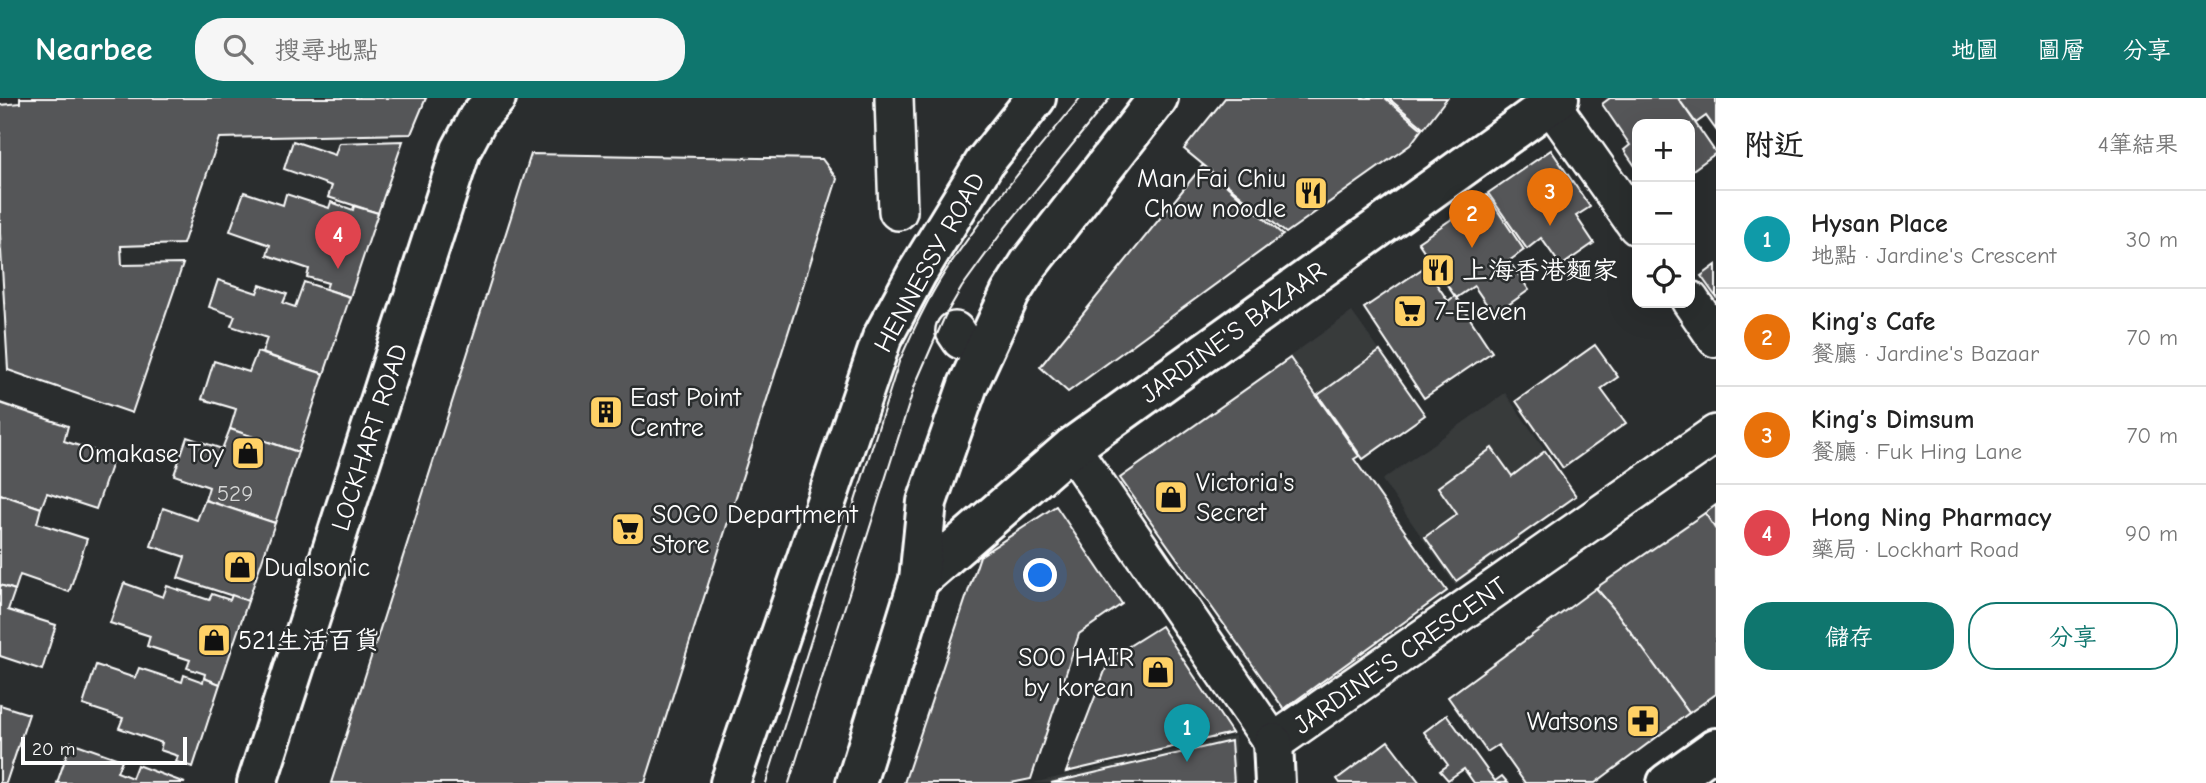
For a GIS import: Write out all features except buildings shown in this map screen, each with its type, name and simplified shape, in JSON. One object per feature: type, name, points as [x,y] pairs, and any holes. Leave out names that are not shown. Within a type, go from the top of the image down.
[{"type":"street","name":"LOCKHART ROAD","points":[[257,783],[461,150],[478,118],[496,98]]},
{"type":"street","points":[[894,98],[898,211]]},
{"type":"street","points":[[856,783],[919,580],[927,502],[964,398],[1010,294],[1046,241],[1158,98]]},
{"type":"street","points":[[1555,101],[1632,218]]},
{"type":"street","name":"JARDINE'S BAZAAR","points":[[919,580],[1071,448],[1555,101]]},
{"type":"street","name":"HENNESSY ROAD","points":[[730,783],[882,338],[897,307],[971,184],[1031,104]]},
{"type":"street","points":[[1695,307],[1716,338]]},
{"type":"street","name":"JARDINE'S CRESCENT","points":[[1071,448],[1273,743],[1716,434]]},
{"type":"street","points":[[1273,743],[1275,783]]},
{"type":"street","points":[[1667,783],[1704,764]]},
{"type":"shaded area","points":[[1352,312],[1425,415],[1363,459],[1290,356]]},
{"type":"shaded area","points":[[1505,393],[1578,496],[1455,585],[1382,480]]},
{"type":"shaded area","points":[[1235,736],[1237,783],[1033,783]]},
{"type":"tram line","points":[[766,783],[899,362],[932,294],[960,249],[1080,98]]},
{"type":"tram line","points":[[789,783],[915,385],[945,316],[962,287],[1005,228],[1110,98]]},
{"type":"place","name":"Man Fai Chiu Chow noodle","points":[[1311,193]]},
{"type":"place","name":"King’s Dimsum","points":[[1550,226]]},
{"type":"place","name":"King’s Cafe","points":[[1472,248]]},
{"type":"place","name":"Hong Ning Pharmacy","points":[[338,269]]},
{"type":"place","name":"上海香港麵家","points":[[1438,270]]},
{"type":"place","name":"7-Eleven","points":[[1410,311]]},
{"type":"place","name":"East Point Centre","points":[[606,412]]},
{"type":"place","name":"Omakase Toy","points":[[248,453]]},
{"type":"place","name":"Victoria's Secret","points":[[1171,497]]},
{"type":"place","name":"SOGO Department Store","points":[[628,529]]},
{"type":"place","name":"Dualsonic","points":[[240,567]]},
{"type":"place","name":"521生活百貨","points":[[214,640]]},
{"type":"place","name":"SOO HAIR by korean","points":[[1158,672]]},
{"type":"place","name":"Watsons","points":[[1643,721]]},
{"type":"place","name":"Hysan Place","points":[[1187,762]]}]
